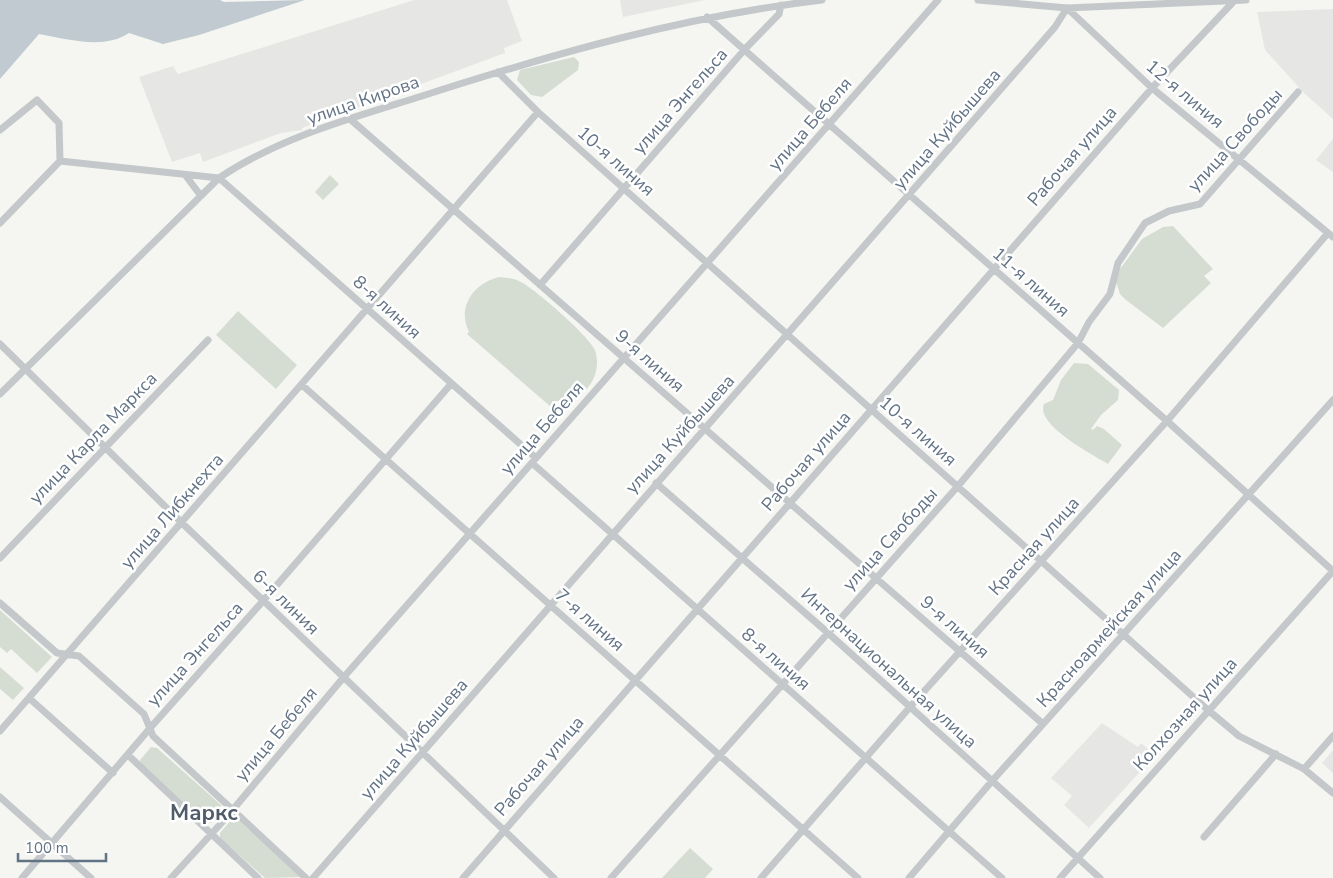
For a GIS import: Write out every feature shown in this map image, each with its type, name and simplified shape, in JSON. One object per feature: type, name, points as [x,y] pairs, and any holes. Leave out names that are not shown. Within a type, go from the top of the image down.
[{"type":"street","name":"улица Кирова","points":[[0,394],[219,178],[246,160],[350,119],[576,49],[707,17],[822,0]]},
{"type":"street","name":"улица Бебеля","points":[[171,878],[233,810],[343,678],[938,0]]},
{"type":"street","points":[[978,0],[1067,8],[1205,0],[1246,0]]},
{"type":"street","name":"Рабочая улица","points":[[463,878],[1152,88],[1235,0]]},
{"type":"street","name":"улица Энгельса","points":[[540,284],[744,49],[779,14],[781,5]]},
{"type":"street","name":"12-я линия","points":[[1067,8],[1152,88],[1241,159],[1331,235]]},
{"type":"street","name":"улица Куйбышева","points":[[313,878],[550,604],[910,195],[1055,27],[1067,8]]},
{"type":"street","name":"11-я линия","points":[[707,17],[831,123],[1333,571]]},
{"type":"street","name":"10-я линия","points":[[498,72],[538,112],[1208,710],[1239,736],[1304,769],[1333,793]]},
{"type":"street","name":"улица Свободы","points":[[611,878],[958,486],[1078,343],[1089,322],[1110,294],[1118,262],[1145,223],[1169,211],[1200,204],[1298,92]]},
{"type":"street","points":[[0,130],[37,100],[59,123],[60,161],[0,223]]},
{"type":"street","points":[[456,207],[538,112]]},
{"type":"street","name":"9-я линия","points":[[350,119],[456,207],[624,358],[1043,724]]},
{"type":"street","points":[[60,161],[172,172],[186,176],[219,178]]},
{"type":"street","points":[[186,176],[201,196]]},
{"type":"street","name":"8-я линия","points":[[219,178],[451,384],[696,610],[1002,878]]},
{"type":"street","name":"улица Либкнехта","points":[[0,731],[456,207]]},
{"type":"street","name":"Красная улица","points":[[761,878],[910,707],[1331,235]]},
{"type":"street","name":"улица Карла Маркса","points":[[0,558],[208,340]]},
{"type":"street","name":"6-я линия","points":[[0,344],[104,448],[554,878]]},
{"type":"street","name":"улица Энгельса","points":[[22,878],[151,727],[387,460],[451,384]]},
{"type":"street","name":"7-я линия","points":[[302,385],[721,754],[858,878]]},
{"type":"street","name":"Красноармейская улица","points":[[909,878],[992,781],[1333,400]]},
{"type":"street","name":"Интернациональная улица","points":[[656,483],[827,632],[1100,878]]},
{"type":"street","name":"Колхозная улица","points":[[1060,878],[1333,571]]},
{"type":"street","points":[[0,603],[57,653],[79,656],[144,714],[151,727],[152,736],[306,878]]},
{"type":"street","points":[[29,698],[113,773]]},
{"type":"street","points":[[1304,769],[1333,736]]},
{"type":"street","points":[[1204,837],[1276,754]]},
{"type":"street","points":[[128,755],[258,878]]},
{"type":"street","points":[[0,797],[91,878]]},
{"type":"shaded area","points":[[0,0],[220,0],[224,2],[305,0],[199,35],[163,44],[129,33],[119,38],[97,42],[85,42],[39,34],[0,79]]},
{"type":"shaded area","points":[[414,0],[507,0],[522,41],[504,48],[505,53],[302,128],[302,130],[281,133],[203,162],[200,153],[172,162],[139,77],[173,66],[178,74]]},
{"type":"shaded area","points":[[620,0],[705,0],[623,17]]},
{"type":"shaded area","points":[[1333,9],[1333,119],[1304,93],[1265,50],[1257,12]]},
{"type":"shaded area","points":[[574,57],[579,62],[578,70],[542,97],[531,95],[517,80],[520,70]]},
{"type":"shaded area","points":[[1333,139],[1333,172],[1316,160]]},
{"type":"shaded area","points":[[330,175],[339,184],[323,200],[315,192]]},
{"type":"shaded area","points":[[1173,226],[1213,269],[1204,276],[1211,283],[1163,328],[1126,300],[1120,294],[1116,282],[1120,269],[1142,239],[1163,227]]},
{"type":"shaded area","points":[[500,277],[517,280],[536,292],[560,312],[591,343],[596,355],[595,373],[592,382],[578,396],[566,401],[556,401],[551,407],[467,334],[469,332],[465,313],[470,297],[483,284]]},
{"type":"shaded area","points":[[238,311],[297,365],[276,389],[216,335]]},
{"type":"shaded area","points":[[1074,363],[1088,364],[1119,390],[1118,400],[1101,415],[1091,429],[1093,430],[1097,426],[1104,429],[1122,445],[1108,464],[1079,447],[1056,430],[1048,421],[1044,412],[1044,404],[1053,400],[1061,380]]},
{"type":"shaded area","points":[[0,610],[52,657],[37,673],[11,649],[7,653],[0,647]]},
{"type":"shaded area","points":[[0,667],[24,688],[13,700],[0,689]]},
{"type":"shaded area","points":[[1102,723],[1138,747],[1141,743],[1155,755],[1089,828],[1064,805],[1072,796],[1051,778]]},
{"type":"shaded area","points":[[151,747],[157,748],[221,805],[221,811],[211,823],[205,823],[141,765],[140,760]]},
{"type":"shaded area","points":[[1333,750],[1333,773],[1322,763]]},
{"type":"shaded area","points":[[232,819],[237,819],[302,877],[265,878],[220,838],[220,833]]},
{"type":"shaded area","points":[[690,848],[713,869],[705,878],[662,878]]},
{"type":"district","name":"Маркс","points":[[204,813]]}]
